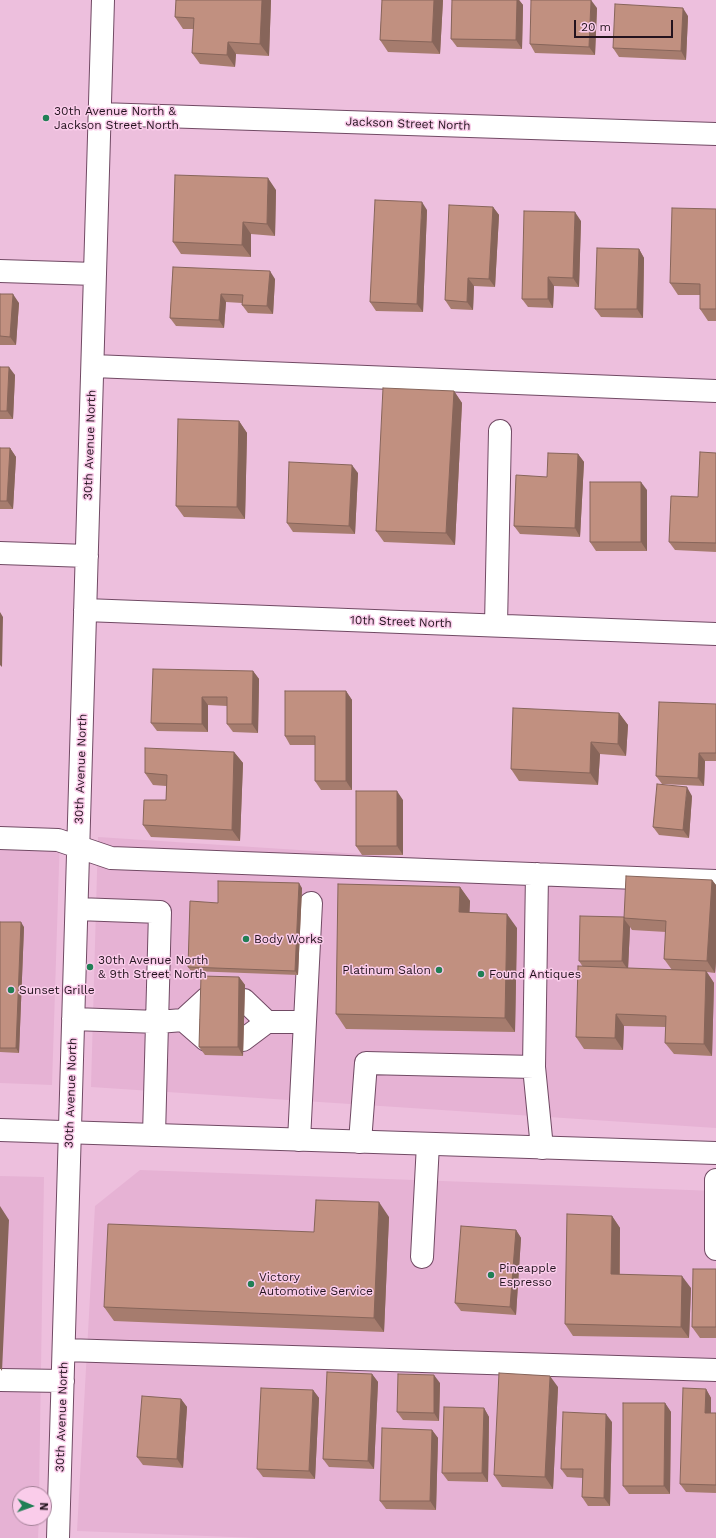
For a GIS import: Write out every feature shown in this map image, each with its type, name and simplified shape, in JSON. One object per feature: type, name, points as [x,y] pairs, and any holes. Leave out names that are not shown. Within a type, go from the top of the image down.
[{"type":"street","name":"30th Avenue North","points":[[58,1538],[103,0]]},
{"type":"street","name":"Jackson Street North","points":[[100,114],[716,134]]},
{"type":"street","points":[[0,271],[95,274]]},
{"type":"street","points":[[93,366],[716,391]]},
{"type":"street","points":[[496,625],[500,431]]},
{"type":"street","points":[[0,553],[87,556]]},
{"type":"street","name":"10th Street North","points":[[85,610],[716,634]]},
{"type":"street","points":[[0,838],[58,840],[111,858],[716,881]]},
{"type":"street","points":[[537,874],[534,1067],[542,1148]]},
{"type":"street","points":[[299,1140],[311,903]]},
{"type":"street","points":[[77,909],[160,912],[154,1135]]},
{"type":"street","points":[[73,1019],[158,1022],[183,1020],[207,998]]},
{"type":"street","points":[[244,1000],[267,1022]]},
{"type":"street","points":[[183,1020],[206,1040]]},
{"type":"street","points":[[244,1040],[267,1022],[304,1022]]},
{"type":"street","points":[[360,1142],[366,1063],[534,1067]]},
{"type":"street","points":[[0,1130],[716,1153]]},
{"type":"street","points":[[422,1257],[428,1144]]},
{"type":"street","points":[[716,1180],[716,1249]]},
{"type":"street","points":[[64,1350],[716,1370]]},
{"type":"street","points":[[0,1380],[63,1381]]},
{"type":"shaded area","points":[[0,831],[60,835],[52,1085],[0,1083]]},
{"type":"shaded area","points":[[98,837],[716,877],[716,1128],[91,1087]]},
{"type":"shaded area","points":[[140,1170],[716,1191],[716,1538],[258,1538],[77,1531],[95,1206]]},
{"type":"shaded area","points":[[0,1176],[44,1177],[39,1486],[12,1486],[12,1526],[39,1526],[38,1538],[0,1538]]},
{"type":"building","points":[[176,0],[262,0],[260,44],[228,42],[227,55],[192,53],[194,18],[175,17]]},
{"type":"building","points":[[382,0],[434,0],[432,42],[380,40]]},
{"type":"building","points":[[452,0],[517,0],[516,40],[451,39]]},
{"type":"building","points":[[531,0],[591,0],[589,47],[530,44]]},
{"type":"building","points":[[615,4],[683,8],[681,51],[613,48]]},
{"type":"building","points":[[175,175],[268,178],[267,224],[243,222],[242,245],[173,242]]},
{"type":"building","points":[[375,200],[422,202],[417,304],[370,302]]},
{"type":"building","points":[[449,205],[493,207],[489,279],[468,278],[467,302],[445,300]]},
{"type":"building","points":[[672,208],[716,209],[716,309],[700,309],[700,284],[670,283]]},
{"type":"building","points":[[524,211],[575,212],[573,278],[548,277],[548,299],[522,299]]},
{"type":"building","points":[[597,248],[639,249],[637,309],[595,309]]},
{"type":"building","points":[[173,267],[270,271],[267,306],[242,305],[243,295],[221,294],[219,320],[170,318]]},
{"type":"building","points":[[0,294],[13,294],[10,337],[0,336]]},
{"type":"building","points":[[0,367],[9,367],[7,411],[0,411]]},
{"type":"building","points":[[383,388],[454,391],[446,533],[376,531]]},
{"type":"building","points":[[178,419],[239,421],[237,507],[176,506]]},
{"type":"building","points":[[0,448],[10,448],[7,501],[0,501]]},
{"type":"building","points":[[700,452],[716,453],[716,543],[669,542],[671,496],[698,497]]},
{"type":"building","points":[[548,453],[578,454],[575,528],[514,526],[516,475],[547,477]]},
{"type":"building","points":[[289,462],[352,465],[349,526],[287,523]]},
{"type":"building","points":[[590,482],[641,482],[641,542],[590,542]]},
{"type":"building","points":[[153,669],[253,671],[252,724],[227,724],[227,697],[202,697],[202,724],[151,723]]},
{"type":"building","points":[[285,691],[346,691],[346,781],[315,781],[315,736],[285,736]]},
{"type":"building","points":[[659,702],[716,704],[716,753],[699,753],[698,778],[656,776]]},
{"type":"building","points":[[513,708],[619,713],[618,744],[591,742],[590,773],[511,769]]},
{"type":"building","points":[[145,748],[234,752],[232,830],[143,825],[144,800],[166,800],[167,775],[145,773]]},
{"type":"building","points":[[657,784],[687,787],[683,830],[653,827]]},
{"type":"building","points":[[356,791],[397,791],[397,846],[356,846]]},
{"type":"building","points":[[626,876],[712,880],[707,961],[664,959],[666,921],[624,918]]},
{"type":"building","name":"Body Works","points":[[218,881],[299,883],[295,971],[188,967],[190,901],[218,903]]},
{"type":"building","points":[[338,884],[460,887],[459,912],[507,914],[505,1018],[336,1014]]},
{"type":"building","points":[[580,916],[624,917],[622,961],[579,961]]},
{"type":"building","name":"Sunset Grille","points":[[0,922],[21,922],[16,1048],[0,1048]]},
{"type":"building","points":[[578,966],[706,971],[704,1044],[665,1043],[666,1016],[616,1014],[615,1038],[576,1037]]},
{"type":"building","points":[[201,976],[239,977],[238,1047],[199,1047]]},
{"type":"building","name":"Victory Automotive Service","points":[[316,1200],[379,1202],[374,1318],[104,1307],[108,1224],[314,1232]]},
{"type":"building","points":[[567,1214],[612,1216],[611,1274],[682,1276],[681,1327],[565,1324]]},
{"type":"building","name":"Pineapple Espresso","points":[[461,1226],[516,1230],[510,1307],[455,1303]]},
{"type":"building","points":[[693,1269],[716,1269],[716,1327],[692,1327]]},
{"type":"building","points":[[327,1372],[372,1374],[368,1461],[323,1459]]},
{"type":"building","points":[[499,1373],[550,1376],[545,1477],[494,1475]]},
{"type":"building","points":[[398,1374],[434,1375],[434,1413],[397,1412]]},
{"type":"building","points":[[261,1388],[313,1390],[309,1471],[257,1469]]},
{"type":"building","points":[[683,1388],[706,1389],[705,1413],[716,1413],[716,1485],[680,1484]]},
{"type":"building","points":[[142,1396],[181,1399],[177,1459],[137,1457]]},
{"type":"building","points":[[623,1403],[665,1403],[664,1486],[623,1486]]},
{"type":"building","points":[[444,1407],[484,1408],[482,1473],[442,1473]]},
{"type":"building","points":[[563,1412],[606,1414],[604,1498],[582,1497],[583,1469],[561,1469]]},
{"type":"building","points":[[382,1428],[432,1430],[430,1501],[380,1501]]},
{"type":"place","name":"30th Avenue North & Jackson Street North","points":[[46,118]]},
{"type":"place","name":"Body Works","points":[[246,939]]},
{"type":"place","name":"30th Avenue North & 9th Street North","points":[[90,967]]},
{"type":"place","name":"Platinum Salon","points":[[439,970]]},
{"type":"place","name":"Found Antiques","points":[[481,974]]},
{"type":"place","name":"Sunset Grille","points":[[11,990]]},
{"type":"place","name":"Pineapple Espresso","points":[[491,1275]]},
{"type":"place","name":"Victory Automotive Service","points":[[251,1284]]}]
